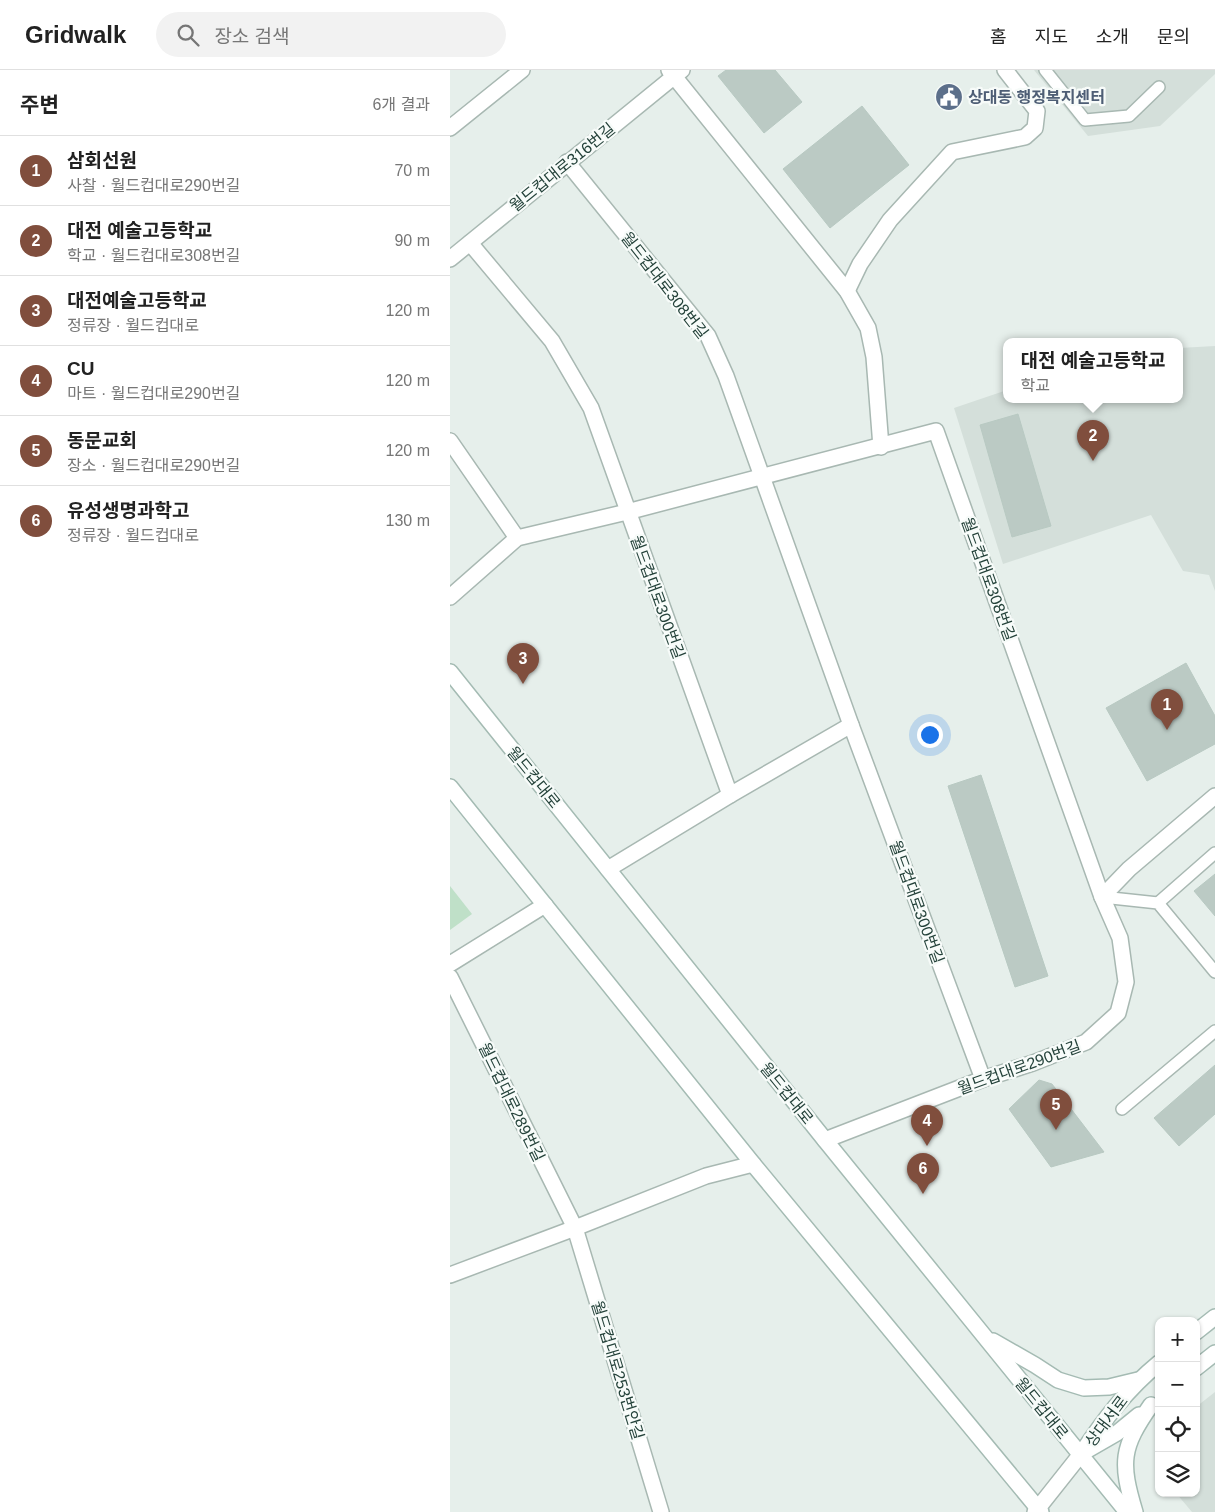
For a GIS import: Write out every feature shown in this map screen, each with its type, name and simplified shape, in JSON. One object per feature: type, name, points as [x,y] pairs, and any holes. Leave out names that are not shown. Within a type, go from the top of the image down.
[{"type":"street","points":[[450,128],[522,70]]},
{"type":"street","points":[[847,291],[860,264],[890,220],[952,152],[1025,137],[1035,128],[1037,111],[1005,70]]},
{"type":"street","name":"월드컵대로316번길","points":[[450,258],[675,72],[847,291],[868,328],[874,356],[881,446]]},
{"type":"street","name":"월드컵대로308번길","points":[[567,162],[708,336],[726,376],[762,477]]},
{"type":"street","points":[[470,243],[552,341],[590,408],[627,512]]},
{"type":"street","name":"월드컵대로308번길","points":[[450,597],[517,538],[627,512],[936,431],[1102,897]]},
{"type":"street","points":[[450,441],[517,538]]},
{"type":"street","name":"월드컵대로300번길","points":[[762,477],[851,725],[983,1079]]},
{"type":"street","name":"월드컵대로300번길","points":[[627,512],[730,795]]},
{"type":"street","name":"월드컵대로","points":[[450,672],[825,1140],[1127,1512]]},
{"type":"street","points":[[608,869],[851,725]]},
{"type":"street","points":[[450,787],[753,1164],[1038,1511],[1081,1454]]},
{"type":"street","points":[[1102,897],[1129,870],[1215,796]]},
{"type":"street","name":"월드컵대로290번길","points":[[825,1140],[983,1079],[1033,1063],[1086,1042],[1118,1013],[1126,982],[1120,938],[1102,897]]},
{"type":"street","points":[[450,964],[545,905]]},
{"type":"street","name":"월드컵대로289번길","points":[[450,976],[575,1228]]},
{"type":"street","points":[[450,1275],[706,1176],[753,1164]]},
{"type":"street","name":"월드컵대로253번안길","points":[[575,1228],[661,1512]]},
{"type":"street","points":[[1200,1329],[1215,1317]]},
{"type":"street","points":[[985,1337],[1036,1365],[1058,1380],[1084,1388],[1108,1387],[1138,1380]]},
{"type":"street","points":[[1200,1365],[1215,1353]]},
{"type":"street","name":"상대서로","points":[[1081,1454],[1105,1419],[1138,1380],[1155,1366]]},
{"type":"street","points":[[1134,1512],[1126,1484],[1125,1452],[1134,1429],[1155,1402]]},
{"type":"street","name":"상대서로","points":[[1081,1454],[1117,1433],[1155,1402]]},
{"type":"lane","points":[[1045,70],[1085,120],[1129,116],[1159,87]]},
{"type":"lane","points":[[1158,903],[1215,853]]},
{"type":"lane","points":[[1102,897],[1158,903],[1215,972]]},
{"type":"lane","points":[[1122,1109],[1215,1031]]},
{"type":"shaded area","points":[[1034,70],[1215,70],[1215,74],[1160,126],[1088,136]]},
{"type":"shaded area","points":[[1215,346],[1215,591],[1209,575],[1183,571],[1151,515],[1003,564],[954,408],[1003,391],[1003,403],[1183,403],[1183,348]]},
{"type":"shaded area","points":[[1215,1392],[1215,1512],[1192,1512],[1179,1497],[1200,1497],[1200,1404]]},
{"type":"green space","points":[[450,886],[472,914],[450,930]]},
{"type":"building","points":[[726,70],[775,70],[802,102],[764,133],[718,76]]},
{"type":"building","points":[[862,106],[909,165],[830,228],[783,169]]},
{"type":"building","points":[[1018,414],[1051,526],[1012,537],[980,425]]},
{"type":"building","points":[[1186,663],[1215,716],[1215,744],[1147,781],[1106,708]]},
{"type":"building","points":[[981,775],[1048,976],[1015,987],[948,786]]},
{"type":"building","points":[[1215,874],[1215,916],[1194,891]]},
{"type":"building","points":[[1215,1065],[1215,1114],[1179,1146],[1154,1118]]},
{"type":"building","points":[[1039,1080],[1052,1084],[1104,1152],[1051,1167],[1009,1109]]},
{"type":"place","name":"상대동 행정복지센터","points":[[949,97]]},
{"type":"place","name":"대전 예술고등학교","points":[[1093,461]]},
{"type":"place","name":"대전예술고등학교","points":[[523,684]]},
{"type":"place","name":"삼회선원","points":[[1167,730]]},
{"type":"place","name":"동문교회","points":[[1056,1130]]},
{"type":"place","name":"CU","points":[[927,1146]]},
{"type":"place","name":"유성생명과학고","points":[[923,1194]]}]
